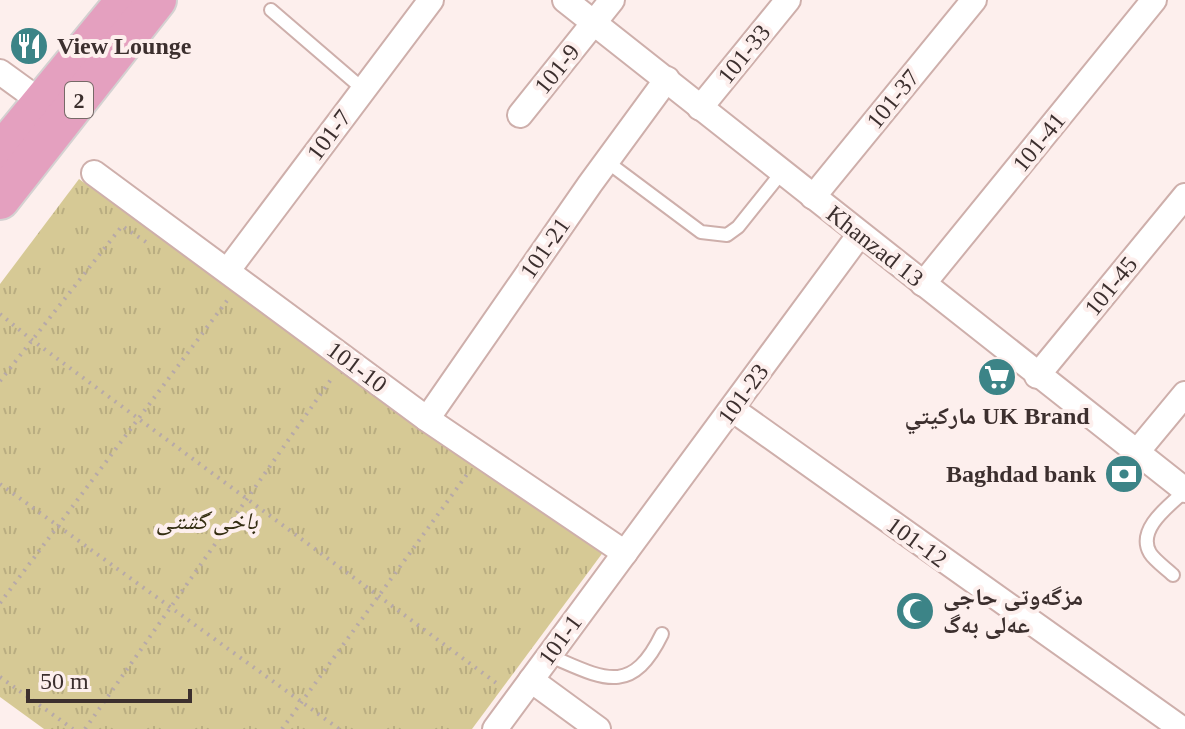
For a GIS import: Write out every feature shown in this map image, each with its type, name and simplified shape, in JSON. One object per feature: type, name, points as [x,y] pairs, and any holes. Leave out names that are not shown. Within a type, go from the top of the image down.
[{"type":"main road","name":"2","points":[[0,153],[126,0]]},
{"type":"main road","name":"2","points":[[0,200],[157,0]]},
{"type":"street","name":"101-7","points":[[232,280],[364,90],[431,0]]},
{"type":"street","name":"Khanzad 13","points":[[565,0],[1185,490]]},
{"type":"street","name":"101-9","points":[[520,115],[612,0]]},
{"type":"street","name":"101-33","points":[[700,108],[788,0]]},
{"type":"street","name":"101-37","points":[[813,197],[974,0]]},
{"type":"street","name":"101-41","points":[[923,284],[1154,0]]},
{"type":"street","points":[[0,72],[40,101]]},
{"type":"street","name":"101-21","points":[[427,419],[606,161],[667,79]]},
{"type":"street","name":"101-10","points":[[94,173],[232,280],[427,419],[625,553]]},
{"type":"street","name":"101-45","points":[[1037,376],[1185,196]]},
{"type":"street","name":"101-23","points":[[625,553],[860,234]]},
{"type":"street","points":[[1136,453],[1185,394]]},
{"type":"street","name":"101-12","points":[[732,409],[1182,729]]},
{"type":"street","name":"101-1","points":[[495,729],[625,553]]},
{"type":"street","points":[[524,689],[598,729]]},
{"type":"lane","points":[[271,10],[364,90]]},
{"type":"lane","points":[[606,161],[701,232],[727,235],[738,227],[782,172]]},
{"type":"lane","points":[[1173,575],[1150,553],[1147,539],[1152,523],[1185,490]]},
{"type":"lane","points":[[548,655],[600,677],[621,676],[636,673],[651,656],[662,634]]},
{"type":"path","points":[[0,381],[122,226]]},
{"type":"path","points":[[0,603],[138,418],[232,280]]},
{"type":"path","points":[[0,314],[379,594],[524,689]]},
{"type":"path","points":[[85,729],[335,374]]},
{"type":"path","points":[[282,729],[471,470]]},
{"type":"path","points":[[0,484],[339,729]]},
{"type":"path","points":[[0,677],[73,729]]},
{"type":"green space","name":"باخی گشتی","points":[[79,179],[604,551],[472,729],[44,729],[0,697],[0,284]]},
{"type":"place","name":"View Lounge","points":[[29,46]]},
{"type":"place","name":"مارکيتي UK Brand","points":[[997,377]]},
{"type":"place","name":"Baghdad bank","points":[[1124,474]]},
{"type":"place","name":"مزگەوتی حاجی عەلی بەگ","points":[[915,611]]}]
